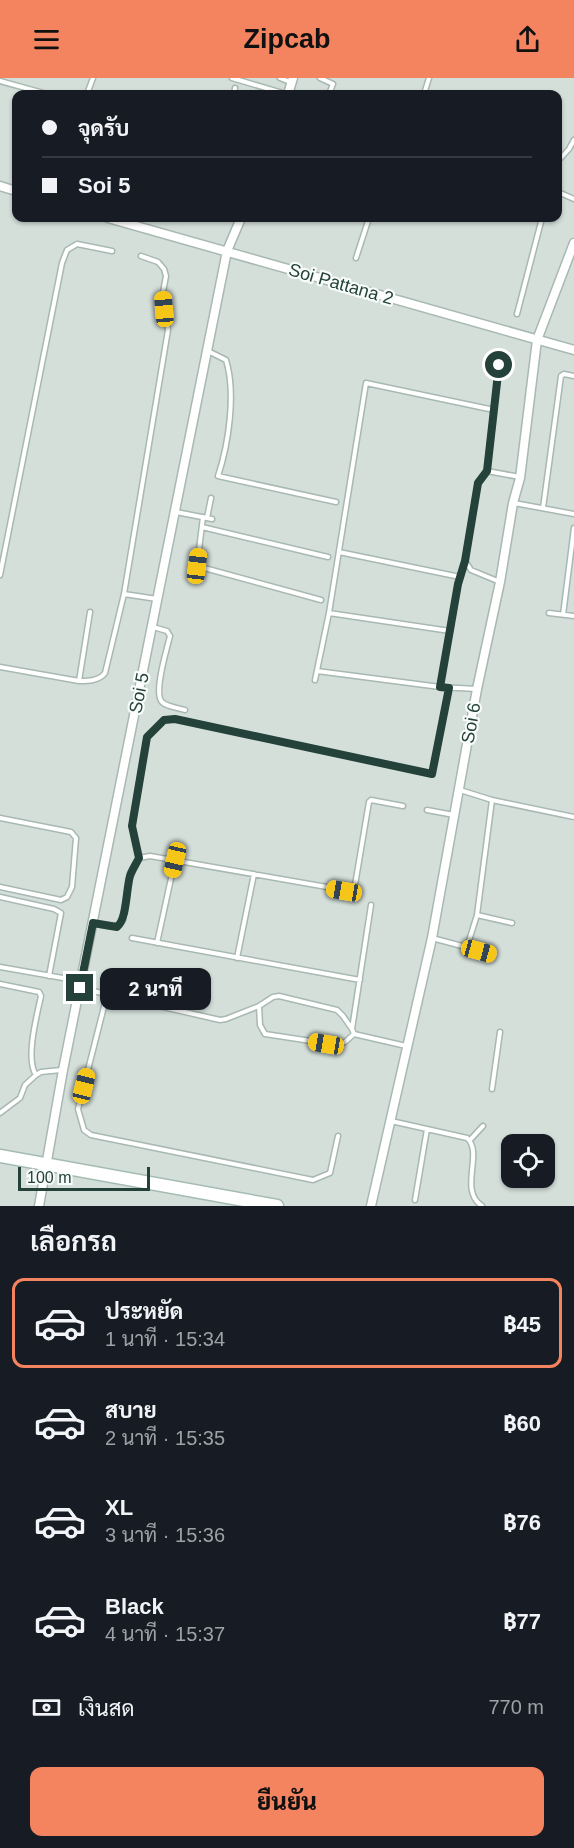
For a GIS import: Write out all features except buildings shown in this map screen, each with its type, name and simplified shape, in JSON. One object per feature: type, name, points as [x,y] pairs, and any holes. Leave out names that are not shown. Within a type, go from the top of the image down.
[{"type":"main road","points":[[0,1156],[277,1206]]},
{"type":"street","name":"Soi Pattana 2","points":[[122,222],[574,350]]},
{"type":"street","name":"Soi 5","points":[[39,1206],[61,1070],[93,923],[227,251],[239,222]]},
{"type":"street","name":"Soi 6","points":[[371,1206],[432,938],[477,689],[500,582],[513,503],[520,478],[537,340],[571,262],[574,243]]},
{"type":"lane","points":[[232,78],[273,90]]},
{"type":"lane","points":[[280,78],[293,80]]},
{"type":"lane","points":[[320,78],[333,84],[330,90]]},
{"type":"lane","points":[[0,81],[33,90]]},
{"type":"lane","points":[[562,157],[574,140]]},
{"type":"lane","points":[[356,258],[368,222]]},
{"type":"lane","points":[[517,314],[541,222]]},
{"type":"lane","points":[[0,575],[60,274],[67,250],[77,244],[112,251]]},
{"type":"lane","points":[[0,667],[79,681],[92,681],[102,677],[105,673],[124,594],[168,330],[163,292],[166,276],[164,269],[158,262],[141,256]]},
{"type":"lane","points":[[207,351],[226,360],[232,386],[228,428],[218,476],[336,502]]},
{"type":"lane","points":[[440,687],[478,483],[487,471],[499,365]]},
{"type":"lane","points":[[543,508],[561,376],[564,374],[574,376]]},
{"type":"lane","points":[[315,680],[329,614],[366,383],[494,410]]},
{"type":"lane","points":[[487,471],[520,478]]},
{"type":"lane","points":[[211,498],[202,527],[197,566],[321,600]]},
{"type":"lane","points":[[513,503],[574,514]]},
{"type":"lane","points":[[175,512],[212,519]]},
{"type":"lane","points":[[202,527],[328,557]]},
{"type":"lane","points":[[563,615],[574,528]]},
{"type":"lane","points":[[339,552],[460,577]]},
{"type":"lane","points":[[465,561],[471,570],[500,582]]},
{"type":"lane","points":[[124,594],[158,599]]},
{"type":"lane","points":[[79,681],[90,612]]},
{"type":"lane","points":[[329,614],[450,631]]},
{"type":"lane","points":[[549,614],[574,616]]},
{"type":"lane","points":[[152,627],[167,631],[170,636],[158,690],[160,700],[164,704],[185,710]]},
{"type":"lane","points":[[317,671],[440,687],[477,689]]},
{"type":"lane","points":[[93,923],[114,927],[121,924],[123,920],[130,873],[139,858],[132,826],[147,737],[164,720],[175,719],[432,774],[449,688]]},
{"type":"lane","points":[[460,790],[492,800],[574,817]]},
{"type":"lane","points":[[467,947],[477,915],[492,800]]},
{"type":"lane","points":[[139,858],[150,856],[175,860],[344,891],[354,885],[369,802],[403,806]]},
{"type":"lane","points":[[427,810],[455,816]]},
{"type":"lane","points":[[0,818],[71,832],[76,838],[72,887],[67,897],[61,900],[0,887]]},
{"type":"lane","points":[[156,943],[175,860]]},
{"type":"lane","points":[[237,958],[254,874]]},
{"type":"lane","points":[[0,897],[54,909],[61,913],[49,976]]},
{"type":"lane","points":[[259,1006],[260,1025],[265,1034],[337,1045],[345,1042],[353,1032],[371,904]]},
{"type":"lane","points":[[477,915],[512,923]]},
{"type":"lane","points":[[132,938],[360,980]]},
{"type":"lane","points":[[432,938],[492,954]]},
{"type":"lane","points":[[0,967],[49,976],[107,994],[220,1020],[226,1020],[279,996],[338,1010],[353,1032],[407,1046]]},
{"type":"lane","points":[[0,984],[39,992],[41,996],[31,1065],[36,1075]]},
{"type":"lane","points":[[107,994],[78,1109],[84,1130],[91,1135],[313,1180],[330,1173],[338,1137]]},
{"type":"lane","points":[[492,1089],[500,1032]]},
{"type":"lane","points":[[0,1113],[20,1098],[25,1085],[36,1075],[41,1072],[61,1070]]},
{"type":"lane","points":[[390,1121],[470,1140],[473,1151],[472,1194],[482,1206]]},
{"type":"lane","points":[[470,1140],[483,1126]]},
{"type":"lane","points":[[415,1200],[427,1129]]},
{"type":"shaded area","points":[[0,78],[574,78],[574,1206],[0,1206]]},
{"type":"route","points":[[80,988],[93,923],[117,927],[123,920],[130,873],[139,858],[132,826],[147,737],[164,720],[175,719],[432,774],[449,688],[440,687],[478,483],[487,471],[499,365]]}]
